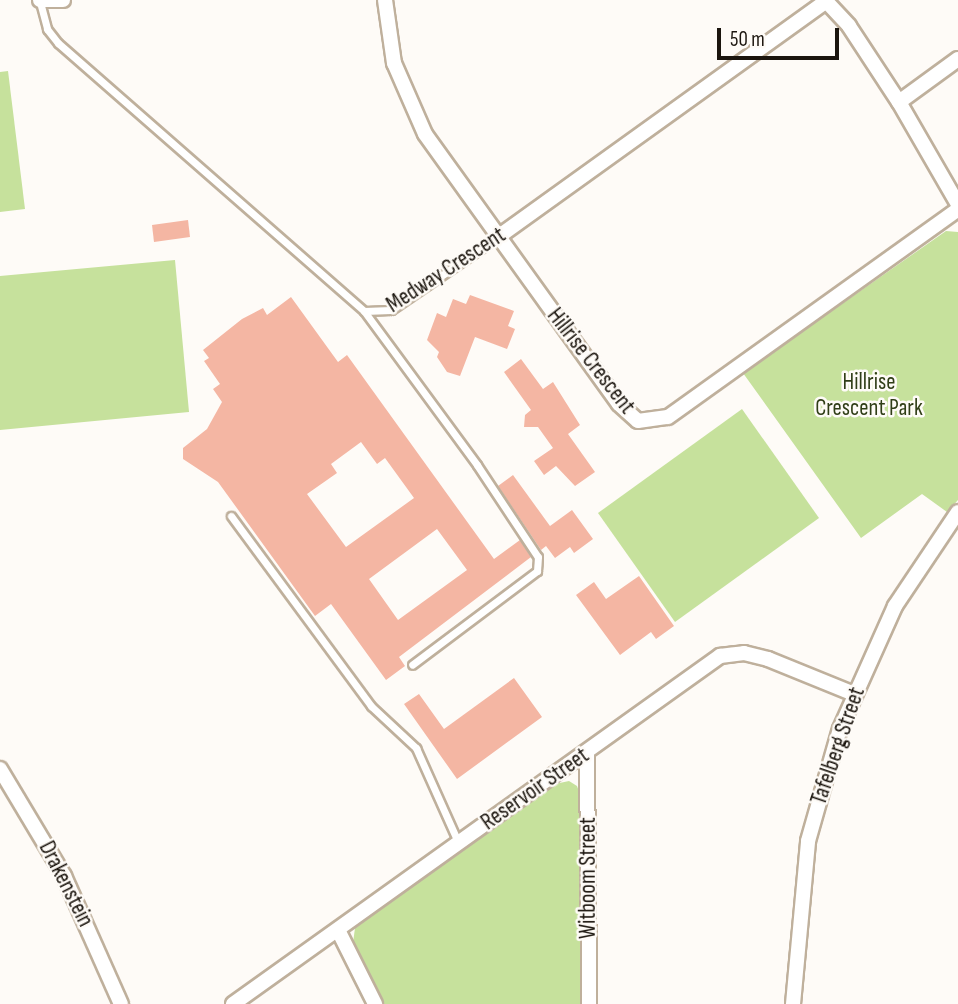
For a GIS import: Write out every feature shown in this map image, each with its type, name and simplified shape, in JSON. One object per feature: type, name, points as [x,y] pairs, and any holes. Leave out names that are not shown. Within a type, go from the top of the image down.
[{"type":"street","points":[[40,1],[63,0]]},
{"type":"street","name":"Hillrise Crescent","points":[[385,0],[394,63],[425,134],[630,416],[647,422],[668,417],[958,207]]},
{"type":"street","points":[[826,0],[849,26],[899,102],[958,207]]},
{"type":"street","name":"Medway Crescent","points":[[498,237],[826,0]]},
{"type":"street","points":[[899,102],[958,60]]},
{"type":"street","name":"Tafelberg Street","points":[[793,1004],[808,841],[828,765],[854,694],[895,606],[958,512]]},
{"type":"street","name":"Reservoir Street","points":[[233,1004],[720,656],[744,653],[768,659],[854,694]]},
{"type":"street","name":"Witboom Street","points":[[587,753],[589,1004]]},
{"type":"street","name":"Drakenstein","points":[[0,769],[64,876],[121,1004]]},
{"type":"street","points":[[338,930],[375,1004]]},
{"type":"lane","name":"Medway Crescent","points":[[40,1],[47,29],[58,43],[364,311],[391,310],[498,237]]},
{"type":"lane","points":[[364,311],[477,465],[538,557],[537,571],[412,665]]},
{"type":"lane","points":[[232,516],[371,706],[416,748],[459,843]]},
{"type":"green space","points":[[8,71],[25,209],[0,212],[0,72]]},
{"type":"green space","name":"Hillrise Crescent Park","points":[[946,231],[958,232],[958,500],[947,512],[922,494],[861,538],[743,373]]},
{"type":"green space","points":[[175,260],[189,412],[0,430],[0,276]]},
{"type":"green space","points":[[742,409],[819,518],[675,622],[598,513]]},
{"type":"green space","points":[[569,781],[577,786],[581,797],[582,1004],[383,1004],[353,943],[355,928],[555,784]]},
{"type":"building","points":[[188,220],[190,237],[154,242],[152,225]]},
{"type":"building","points":[[470,295],[514,311],[508,326],[515,329],[507,349],[475,337],[460,376],[447,372],[437,357],[439,352],[427,340],[437,313],[446,317],[453,299],[466,304]]},
{"type":"building","points":[[291,297],[338,362],[347,355],[494,559],[520,540],[531,557],[399,657],[405,666],[386,680],[331,604],[315,616],[218,482],[183,459],[183,448],[207,429],[222,402],[213,389],[220,384],[204,361],[209,358],[203,350],[242,319],[263,308],[267,315]],"holes":[[[361,442],[377,464],[385,458],[414,498],[346,547],[307,494],[337,473],[331,464]],[[437,529],[467,570],[398,620],[369,579]]]},
{"type":"building","points":[[521,359],[543,389],[553,382],[580,425],[568,434],[595,472],[575,486],[556,466],[544,475],[534,461],[553,448],[538,427],[524,427],[525,415],[531,410],[504,372]]},
{"type":"building","points":[[513,475],[550,526],[572,510],[593,539],[574,553],[570,547],[555,558],[546,546],[541,550],[498,486]]},
{"type":"building","points":[[639,576],[674,626],[656,639],[651,632],[620,655],[576,595],[594,582],[606,599]]},
{"type":"building","points":[[514,678],[542,717],[457,779],[404,704],[419,694],[444,729]]}]
